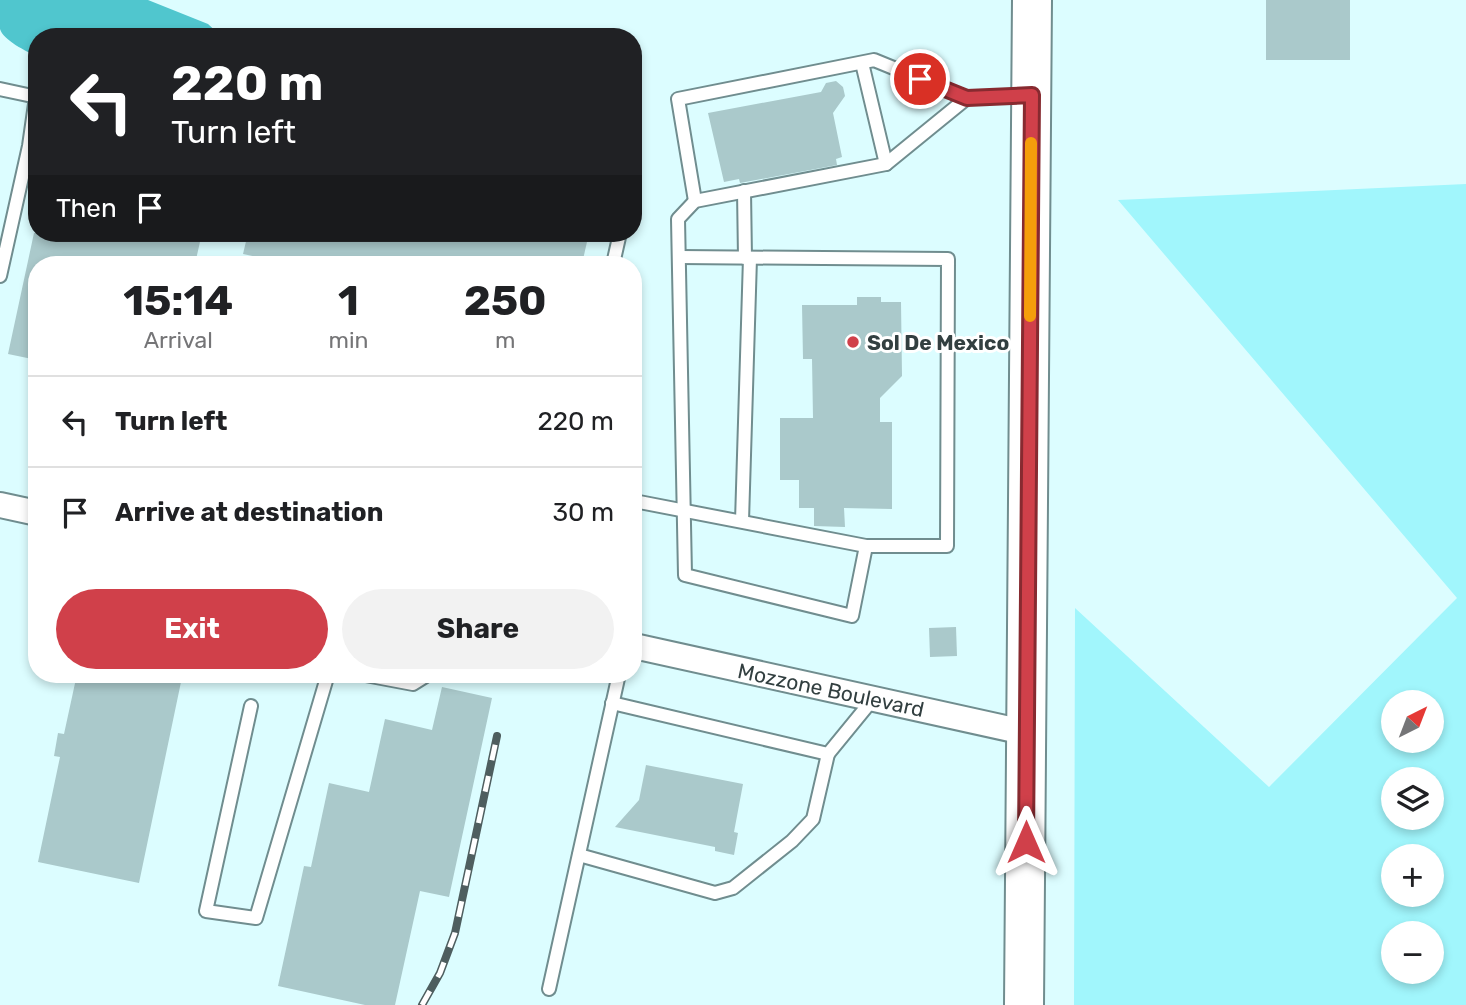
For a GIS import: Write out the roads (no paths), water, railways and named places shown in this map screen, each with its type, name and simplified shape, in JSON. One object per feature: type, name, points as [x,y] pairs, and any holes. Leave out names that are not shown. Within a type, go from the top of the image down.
[{"type":"main road","points":[[1024,1005],[1032,0]]},
{"type":"street","points":[[0,505],[28,511]]},
{"type":"street","name":"Mozzone Boulevard","points":[[642,648],[1028,733]]},
{"type":"lane","points":[[695,201],[678,99],[874,60],[967,98],[1032,95]]},
{"type":"lane","points":[[862,62],[886,164]]},
{"type":"lane","points":[[0,89],[28,95]]},
{"type":"lane","points":[[866,546],[852,616],[685,575],[678,219],[695,201],[886,164],[967,98]]},
{"type":"lane","points":[[0,276],[28,150]]},
{"type":"lane","points":[[741,521],[747,258],[744,191]]},
{"type":"lane","points":[[642,502],[866,546],[947,546],[948,259],[680,257]]},
{"type":"lane","points":[[251,706],[205,911],[256,918],[325,683]]},
{"type":"lane","points":[[549,989],[617,683]]},
{"type":"lane","points":[[579,855],[715,893],[733,888],[792,841],[813,819],[828,754],[873,699]]},
{"type":"lane","points":[[612,703],[828,754]]},
{"type":"railway","points":[[422,1005],[440,973],[455,933],[497,736]]},
{"type":"place","name":"Sol De Mexico","points":[[853,342]]}]
